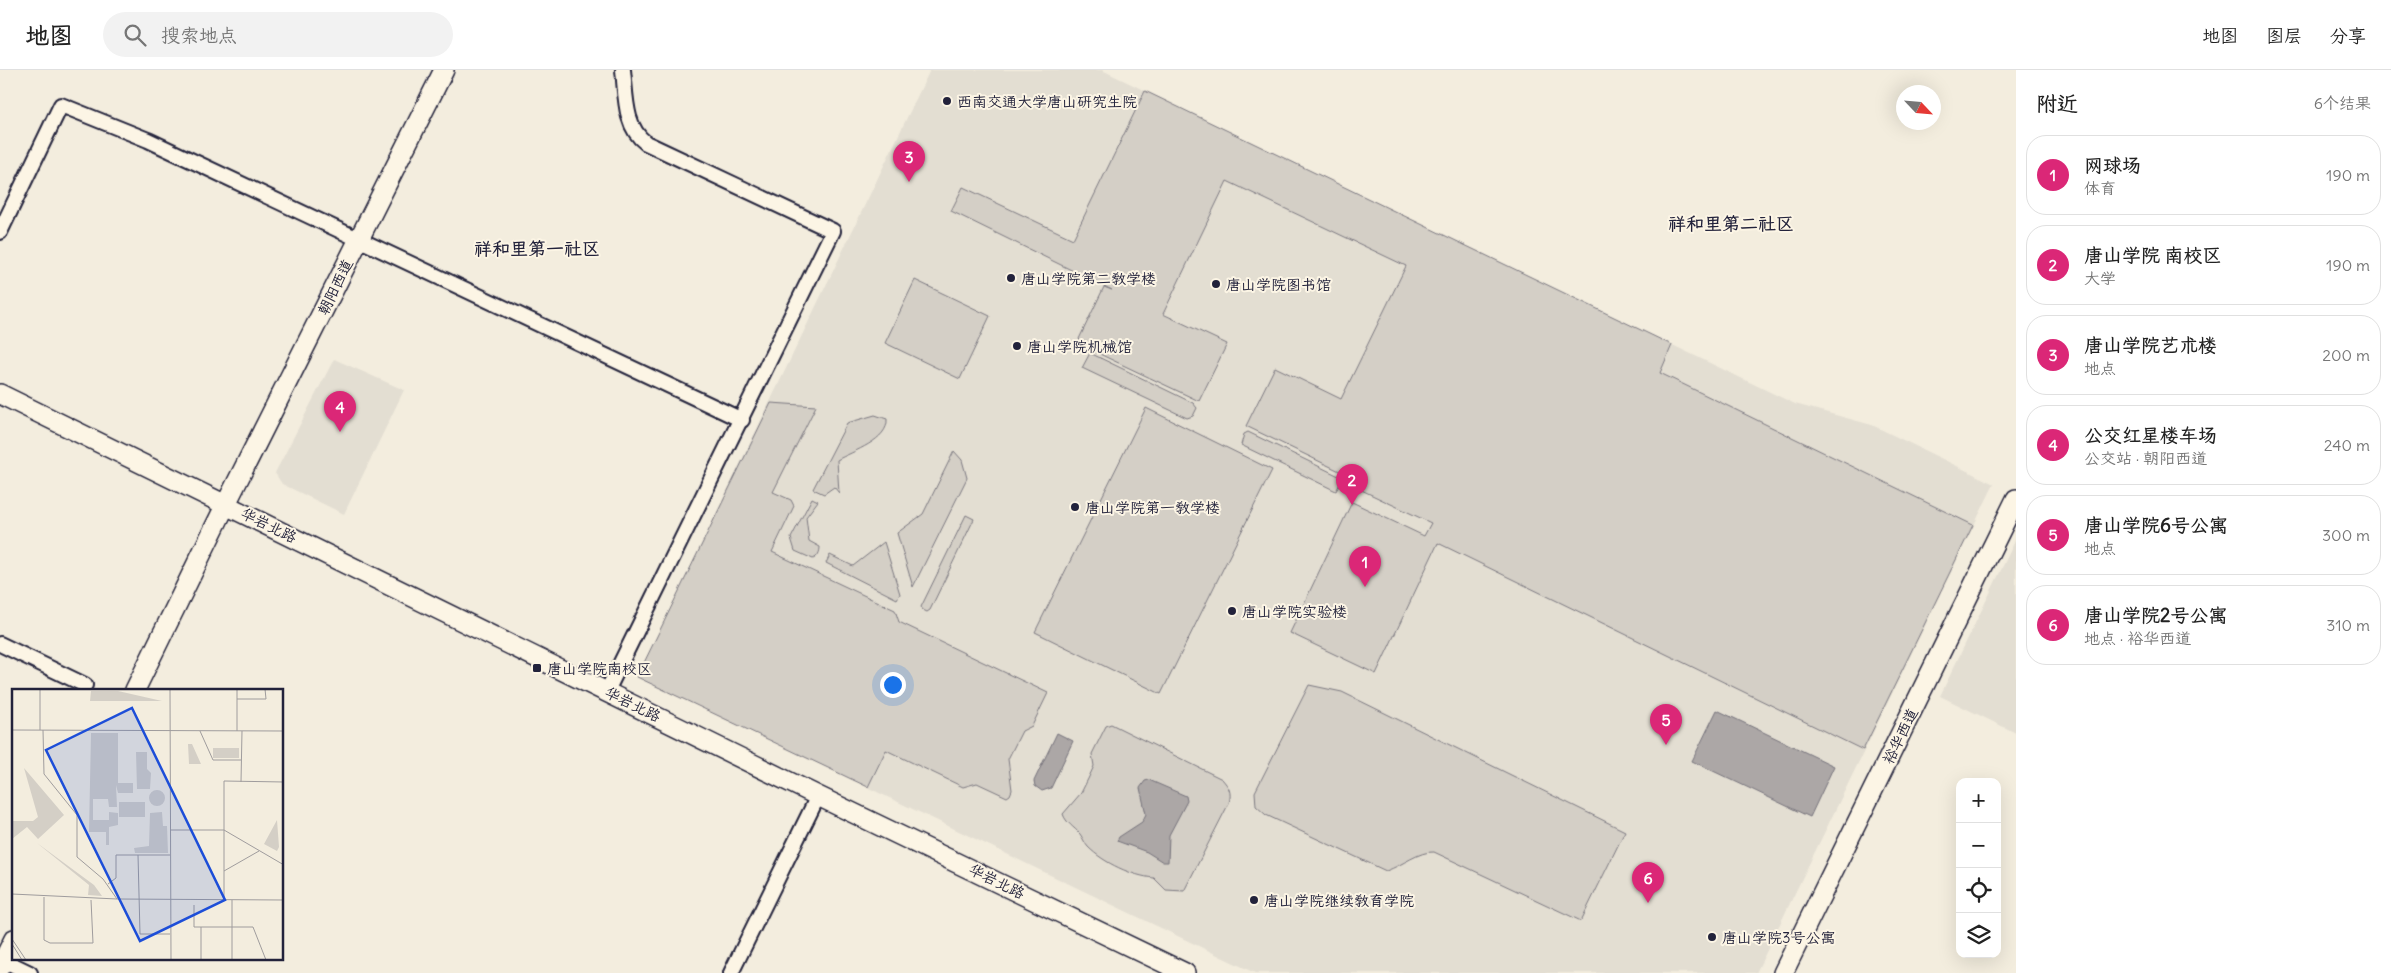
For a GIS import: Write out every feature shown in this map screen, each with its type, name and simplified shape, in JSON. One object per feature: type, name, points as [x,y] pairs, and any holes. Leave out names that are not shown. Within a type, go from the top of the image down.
[{"type":"street","name":"朝阳西道","points":[[135,689],[226,504],[230,476],[289,369],[434,70]]},
{"type":"street","name":"朝阳西道","points":[[354,238],[444,70]]},
{"type":"street","points":[[607,691],[742,420],[833,231],[641,140],[631,125],[623,70]]},
{"type":"street","points":[[0,232],[61,104],[148,140],[742,420]]},
{"type":"street","name":"华岩北路","points":[[0,394],[818,796],[1185,973]]},
{"type":"street","name":"裕华西道","points":[[1784,973],[2016,499]]},
{"type":"street","points":[[0,644],[85,685]]},
{"type":"street","points":[[731,973],[818,796]]},
{"type":"street","points":[[12,943],[2,963],[30,973]]},
{"type":"shaded area","points":[[930,70],[1102,70],[1795,404],[1872,425],[1994,484],[1756,973],[1255,973],[637,677]]},
{"type":"shaded area","points":[[1145,91],[1672,345],[1660,373],[1973,525],[1863,750],[1438,543],[1376,674],[1290,633],[1352,502],[1424,536],[1431,523],[1353,486],[1356,479],[1246,426],[1275,367],[1341,399],[1406,266],[1227,181],[1163,314],[1227,344],[1199,401],[1089,349],[1079,339],[1104,287],[1112,290],[951,211],[963,187],[1073,239]]},
{"type":"shaded area","points":[[915,280],[990,316],[960,379],[885,343]]},
{"type":"shaded area","points":[[1090,353],[1193,403],[1197,408],[1193,416],[1187,418],[1082,368]]},
{"type":"shaded area","points":[[334,359],[404,390],[344,514],[282,484],[275,473]]},
{"type":"shaded area","points":[[771,403],[816,406],[773,492],[791,500],[794,506],[772,552],[895,610],[899,622],[1048,693],[1032,726],[1022,731],[1008,759],[1012,790],[1007,797],[977,783],[963,787],[886,750],[868,787],[637,677]]},
{"type":"shaded area","points":[[1146,408],[1272,470],[1161,694],[1035,632]]},
{"type":"shaded area","points":[[875,415],[887,419],[882,433],[869,444],[837,460],[839,493],[834,487],[824,494],[813,489],[847,423]]},
{"type":"shaded area","points":[[1248,432],[1343,478],[1336,491],[1241,445],[1244,434]]},
{"type":"shaded area","points":[[954,451],[962,460],[967,478],[913,587],[897,533],[923,514]]},
{"type":"shaded area","points":[[812,498],[818,501],[806,517],[809,541],[820,547],[820,551],[813,559],[795,551],[791,538]]},
{"type":"shaded area","points":[[966,515],[974,519],[930,610],[927,612],[921,607]]},
{"type":"shaded area","points":[[2016,539],[2016,733],[1940,696]]},
{"type":"shaded area","points":[[884,542],[900,594],[897,599],[826,563],[830,555],[853,566]]},
{"type":"shaded area","points":[[1309,685],[1342,692],[1625,831],[1581,921],[1434,852],[1417,856],[1386,871],[1266,815],[1256,806],[1255,792]]},
{"type":"shaded area","points":[[1717,710],[1834,766],[1810,817],[1692,761]]},
{"type":"shaded area","points":[[1111,724],[1222,779],[1229,790],[1229,803],[1184,891],[1166,890],[1154,878],[1128,872],[1110,863],[1088,847],[1080,834],[1064,817],[1063,814],[1081,793],[1094,766],[1092,754],[1106,726]]},
{"type":"shaded area","points":[[1057,733],[1073,741],[1051,788],[1042,791],[1035,786],[1034,781]]},
{"type":"shaded area","points":[[1149,780],[1186,796],[1187,801],[1169,835],[1168,862],[1163,862],[1147,852],[1117,841],[1119,837],[1142,822],[1146,814],[1140,788],[1145,781]]},
{"type":"place","name":"西南交通大学唐山研究生院","points":[[947,101]]},
{"type":"place","name":"唐山学院艺术楼","points":[[909,182]]},
{"type":"place","name":"唐山学院第二教学楼","points":[[1011,278]]},
{"type":"place","name":"唐山学院图书馆","points":[[1216,284]]},
{"type":"place","name":"唐山学院机械馆","points":[[1017,346]]},
{"type":"place","name":"公交红星楼车场","points":[[340,432]]},
{"type":"place","name":"唐山学院 南校区","points":[[1352,505]]},
{"type":"place","name":"唐山学院第一教学楼","points":[[1075,507]]},
{"type":"place","name":"网球场","points":[[1365,587]]},
{"type":"place","name":"唐山学院实验楼","points":[[1232,611]]},
{"type":"place","name":"唐山学院南校区","points":[[537,668]]},
{"type":"place","name":"唐山学院6号公寓","points":[[1666,745]]},
{"type":"place","name":"唐山学院继续教育学院","points":[[1254,900]]},
{"type":"place","name":"唐山学院2号公寓","points":[[1648,903]]},
{"type":"place","name":"唐山学院3号公寓","points":[[1712,937]]},
{"type":"district","name":"祥和里第二社区","points":[[1731,223]]},
{"type":"district","name":"祥和里第一社区","points":[[537,248]]}]
